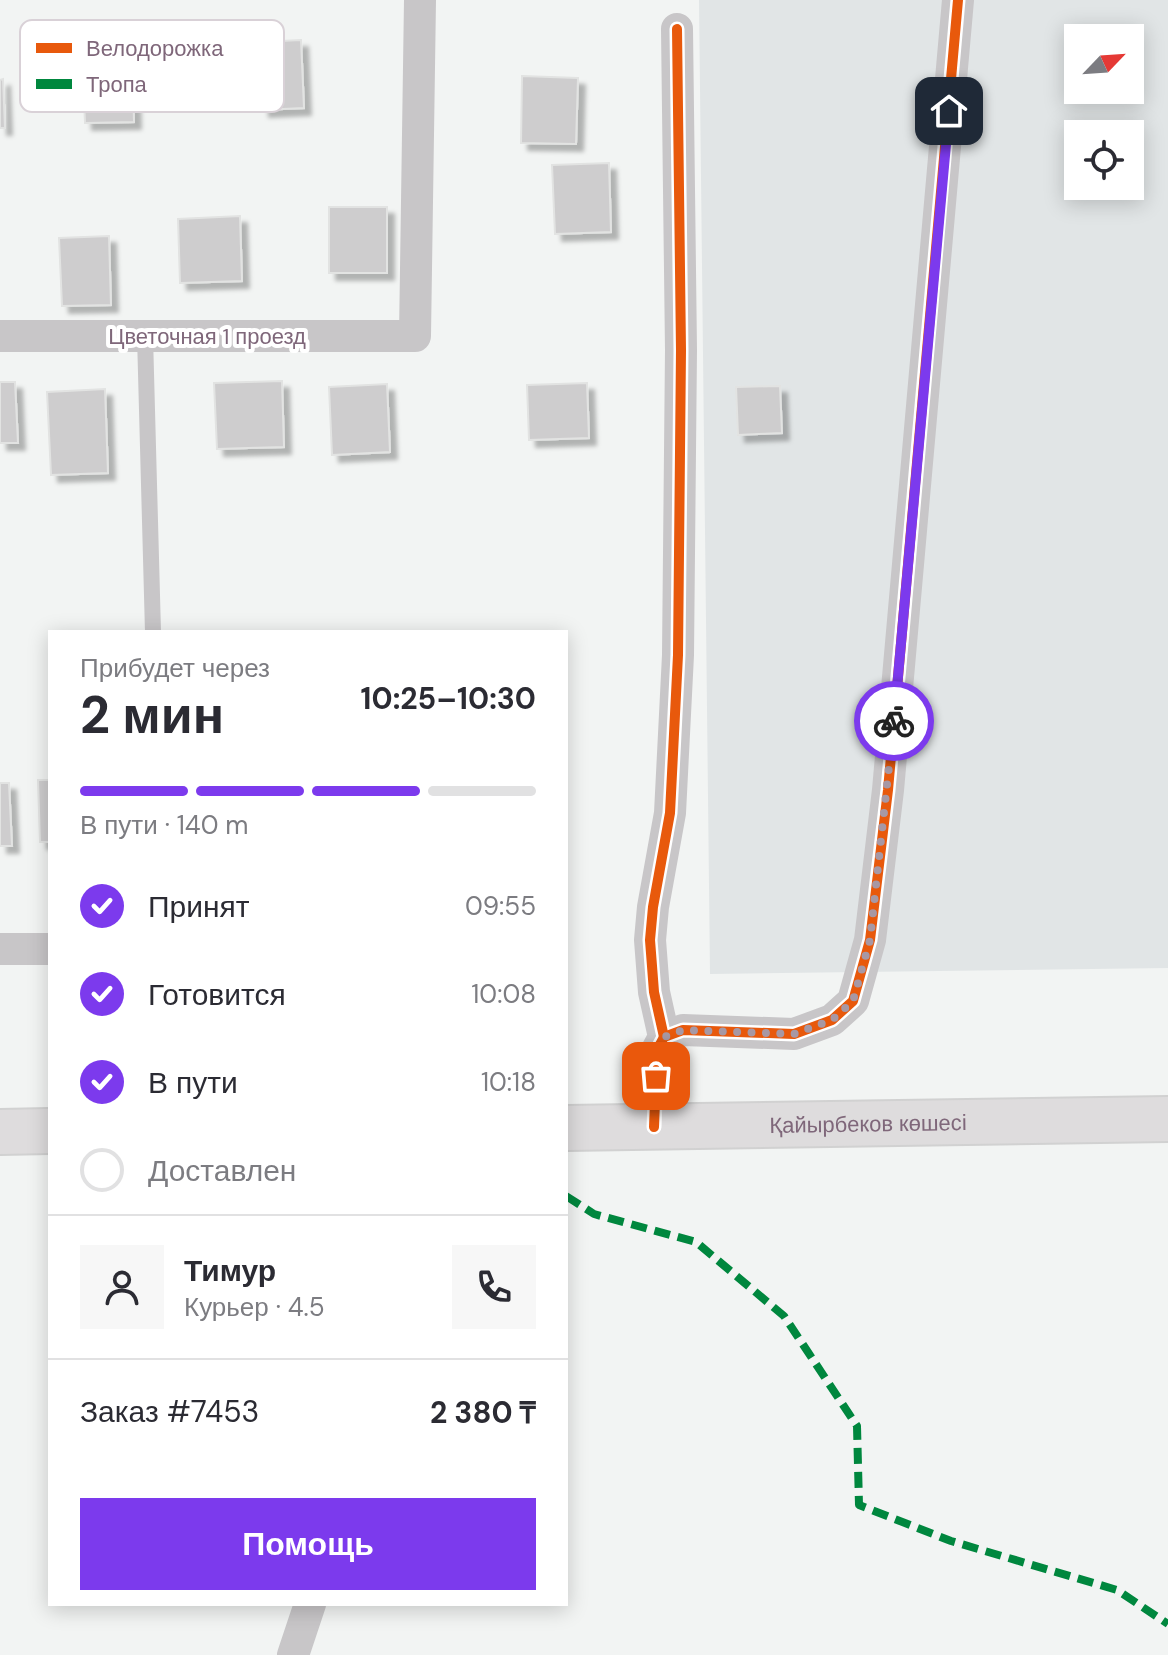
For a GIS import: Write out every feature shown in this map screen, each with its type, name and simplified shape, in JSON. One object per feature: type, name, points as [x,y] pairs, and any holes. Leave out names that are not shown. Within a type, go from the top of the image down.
[{"type":"main road","name":"Қайырбеков көшесі","points":[[568,1128],[1168,1119]]},
{"type":"main road","points":[[0,1132],[48,1131]]},
{"type":"street","name":"Цветочная 1 проезд","points":[[0,336],[415,336],[420,0]]},
{"type":"street","points":[[664,1037],[683,1030],[794,1034],[832,1020],[853,1001],[870,940],[888,790],[958,0]]},
{"type":"street","points":[[654,1127],[657,1050],[664,1037],[654,992],[650,940],[670,813],[678,655],[681,350],[677,29]]},
{"type":"street","points":[[0,949],[48,949]]},
{"type":"street","points":[[293,1655],[309,1606]]},
{"type":"lane","points":[[145,336],[153,630]]},
{"type":"shaded area","points":[[699,0],[1168,0],[1168,968],[710,974]]},
{"type":"building","points":[[301,40],[304,108],[284,109],[284,41]]},
{"type":"building","points":[[522,76],[578,78],[576,144],[521,143]]},
{"type":"building","points":[[3,79],[5,128],[0,128],[0,80]]},
{"type":"building","points":[[85,112],[134,112],[134,122],[85,123]]},
{"type":"building","points":[[609,163],[611,232],[555,234],[552,165]]},
{"type":"building","points":[[329,207],[387,207],[387,273],[329,273]]},
{"type":"building","points":[[240,216],[242,281],[180,283],[178,219]]},
{"type":"building","points":[[109,236],[111,305],[62,306],[59,238]]},
{"type":"building","points":[[282,381],[284,447],[217,449],[214,383]]},
{"type":"building","points":[[0,382],[15,382],[18,443],[0,443]]},
{"type":"building","points":[[587,383],[589,438],[529,440],[527,385]]},
{"type":"building","points":[[387,384],[390,452],[332,455],[329,387]]},
{"type":"building","points":[[780,386],[782,433],[738,435],[736,387]]},
{"type":"building","points":[[105,389],[108,473],[51,475],[47,392]]},
{"type":"building","points":[[38,780],[48,780],[48,842],[40,842]]},
{"type":"building","points":[[0,783],[9,783],[12,846],[0,846]]},
{"type":"marked path","points":[[568,1197],[594,1214],[696,1242],[784,1316],[857,1426],[859,1505],[951,1541],[1117,1590],[1168,1624]]},
{"type":"cycle path","points":[[654,1127],[657,1050],[664,1037],[683,1030],[794,1034],[832,1020],[853,1001],[870,940],[888,790],[958,0]]},
{"type":"cycle path","points":[[664,1037],[654,992],[650,940],[670,813],[678,655],[681,350],[677,29]]},
{"type":"way so far","points":[[656,1076],[657,1050],[664,1037],[683,1030],[794,1034],[832,1020],[853,1001],[870,940],[894,721]]},
{"type":"route","points":[[894,721],[949,111]]}]
